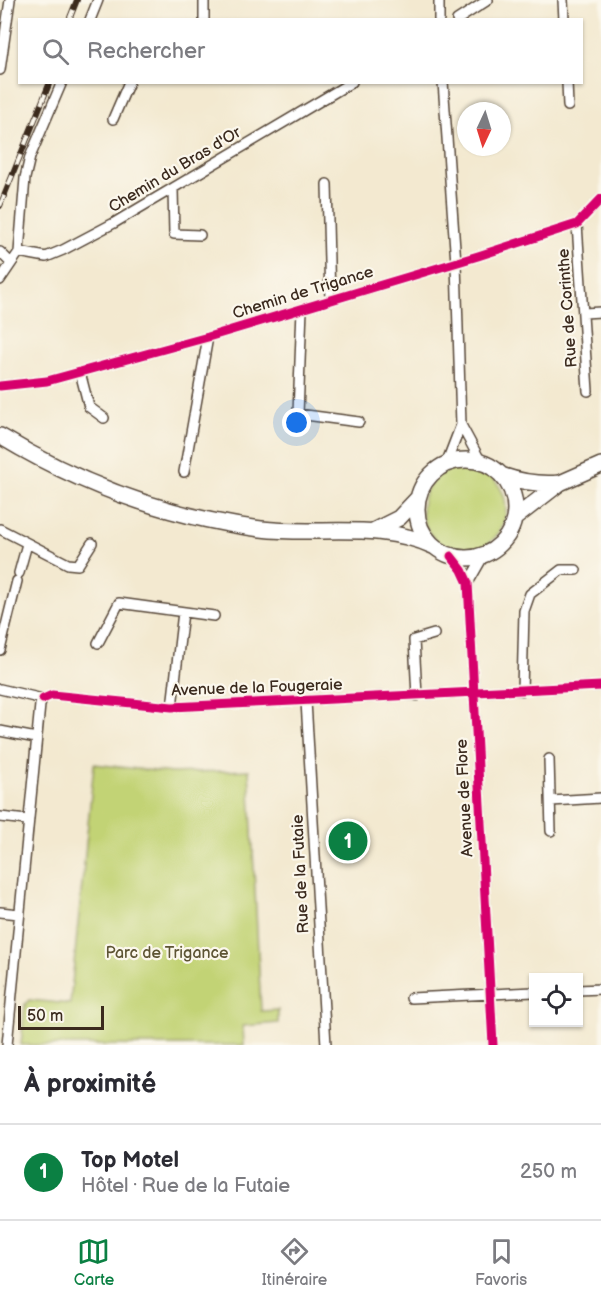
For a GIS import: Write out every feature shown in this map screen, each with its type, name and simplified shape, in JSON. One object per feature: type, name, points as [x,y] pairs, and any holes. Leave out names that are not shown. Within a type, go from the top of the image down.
[{"type":"main road","points":[[0,436],[66,472],[147,506],[190,517],[285,531],[373,531],[401,534],[433,546],[451,556],[473,558],[484,555],[504,540],[515,518],[560,483],[601,465]]},
{"type":"main road","points":[[373,531],[399,518],[417,499],[423,484],[433,472],[446,464],[463,460],[481,462],[501,475],[526,482],[560,483]]},
{"type":"main road","points":[[501,475],[513,495],[515,518]]},
{"type":"main road","points":[[417,499],[419,525],[433,546]]},
{"type":"street","points":[[0,70],[10,0]]},
{"type":"street","points":[[91,18],[98,0]]},
{"type":"street","points":[[204,0],[204,18]]},
{"type":"street","points":[[439,0],[439,18]]},
{"type":"street","points":[[460,18],[488,0]]},
{"type":"street","points":[[564,18],[563,0],[571,0]]},
{"type":"street","points":[[0,280],[10,262],[20,252],[25,178],[30,157],[61,84]]},
{"type":"street","points":[[113,119],[128,84]]},
{"type":"street","name":"Chemin du Bras d'Or","points":[[20,252],[46,257],[114,223],[349,84]]},
{"type":"street","points":[[443,84],[456,263],[461,425],[446,464]]},
{"type":"street","points":[[567,84],[568,106]]},
{"type":"street","points":[[327,184],[330,300]]},
{"type":"street","points":[[173,189],[174,234],[200,236]]},
{"type":"street","name":"Chemin de Trigance","points":[[0,386],[47,381],[208,337],[456,263],[578,224],[601,199]]},
{"type":"street","name":"Rue de Corinthe","points":[[578,224],[588,391]]},
{"type":"street","points":[[0,252],[10,262]]},
{"type":"street","points":[[302,309],[298,414],[359,422]]},
{"type":"street","points":[[584,313],[601,312]]},
{"type":"street","points":[[184,472],[208,337]]},
{"type":"street","points":[[80,372],[89,407],[104,418]]},
{"type":"street","points":[[461,425],[481,462]]},
{"type":"street","points":[[0,529],[52,558],[78,565],[92,543]]},
{"type":"street","points":[[0,650],[27,544]]},
{"type":"street","points":[[468,583],[484,555]]},
{"type":"street","name":"Avenue de Flore","points":[[451,556],[462,570],[468,583],[493,1045]]},
{"type":"street","points":[[522,691],[524,611],[530,594],[561,570],[576,570]]},
{"type":"street","points":[[98,643],[119,603],[214,616]]},
{"type":"street","points":[[172,707],[183,612]]},
{"type":"street","points":[[417,696],[414,640],[434,634]]},
{"type":"street","name":"Avenue de la Fougeraie","points":[[0,689],[43,699],[52,695],[172,707],[601,687]]},
{"type":"street","points":[[7,1045],[27,820],[36,738],[43,699]]},
{"type":"street","name":"Rue de la Futaie","points":[[306,701],[326,1045]]},
{"type":"street","points":[[0,731],[36,738]]},
{"type":"street","points":[[549,759],[551,831]]},
{"type":"street","points":[[551,801],[601,798]]},
{"type":"street","points":[[0,817],[27,820]]},
{"type":"street","points":[[0,912],[19,914]]},
{"type":"street","points":[[583,990],[601,989]]},
{"type":"street","points":[[411,998],[529,992]]},
{"type":"street","points":[[0,993],[12,994]]},
{"type":"green space","points":[[464,467],[487,474],[499,486],[506,509],[499,532],[487,544],[464,551],[441,544],[429,532],[422,509],[429,486],[441,474]]},
{"type":"green space","name":"Parc de Trigance","points":[[94,764],[172,773],[249,770],[261,1011],[278,1010],[278,1023],[243,1026],[244,1045],[21,1045],[25,1004],[29,1000],[70,1004]]},
{"type":"railway","points":[[70,18],[77,0]]},
{"type":"railway","points":[[0,206],[49,84]]},
{"type":"cycle path","points":[[0,386],[47,381],[208,337],[478,256],[577,224],[601,199]]},
{"type":"cycle path","points":[[451,556],[462,570],[468,583],[493,1045]]},
{"type":"cycle path","points":[[43,699],[52,695],[172,707],[601,686]]},
{"type":"place","name":"Top Motel","points":[[348,841]]}]
